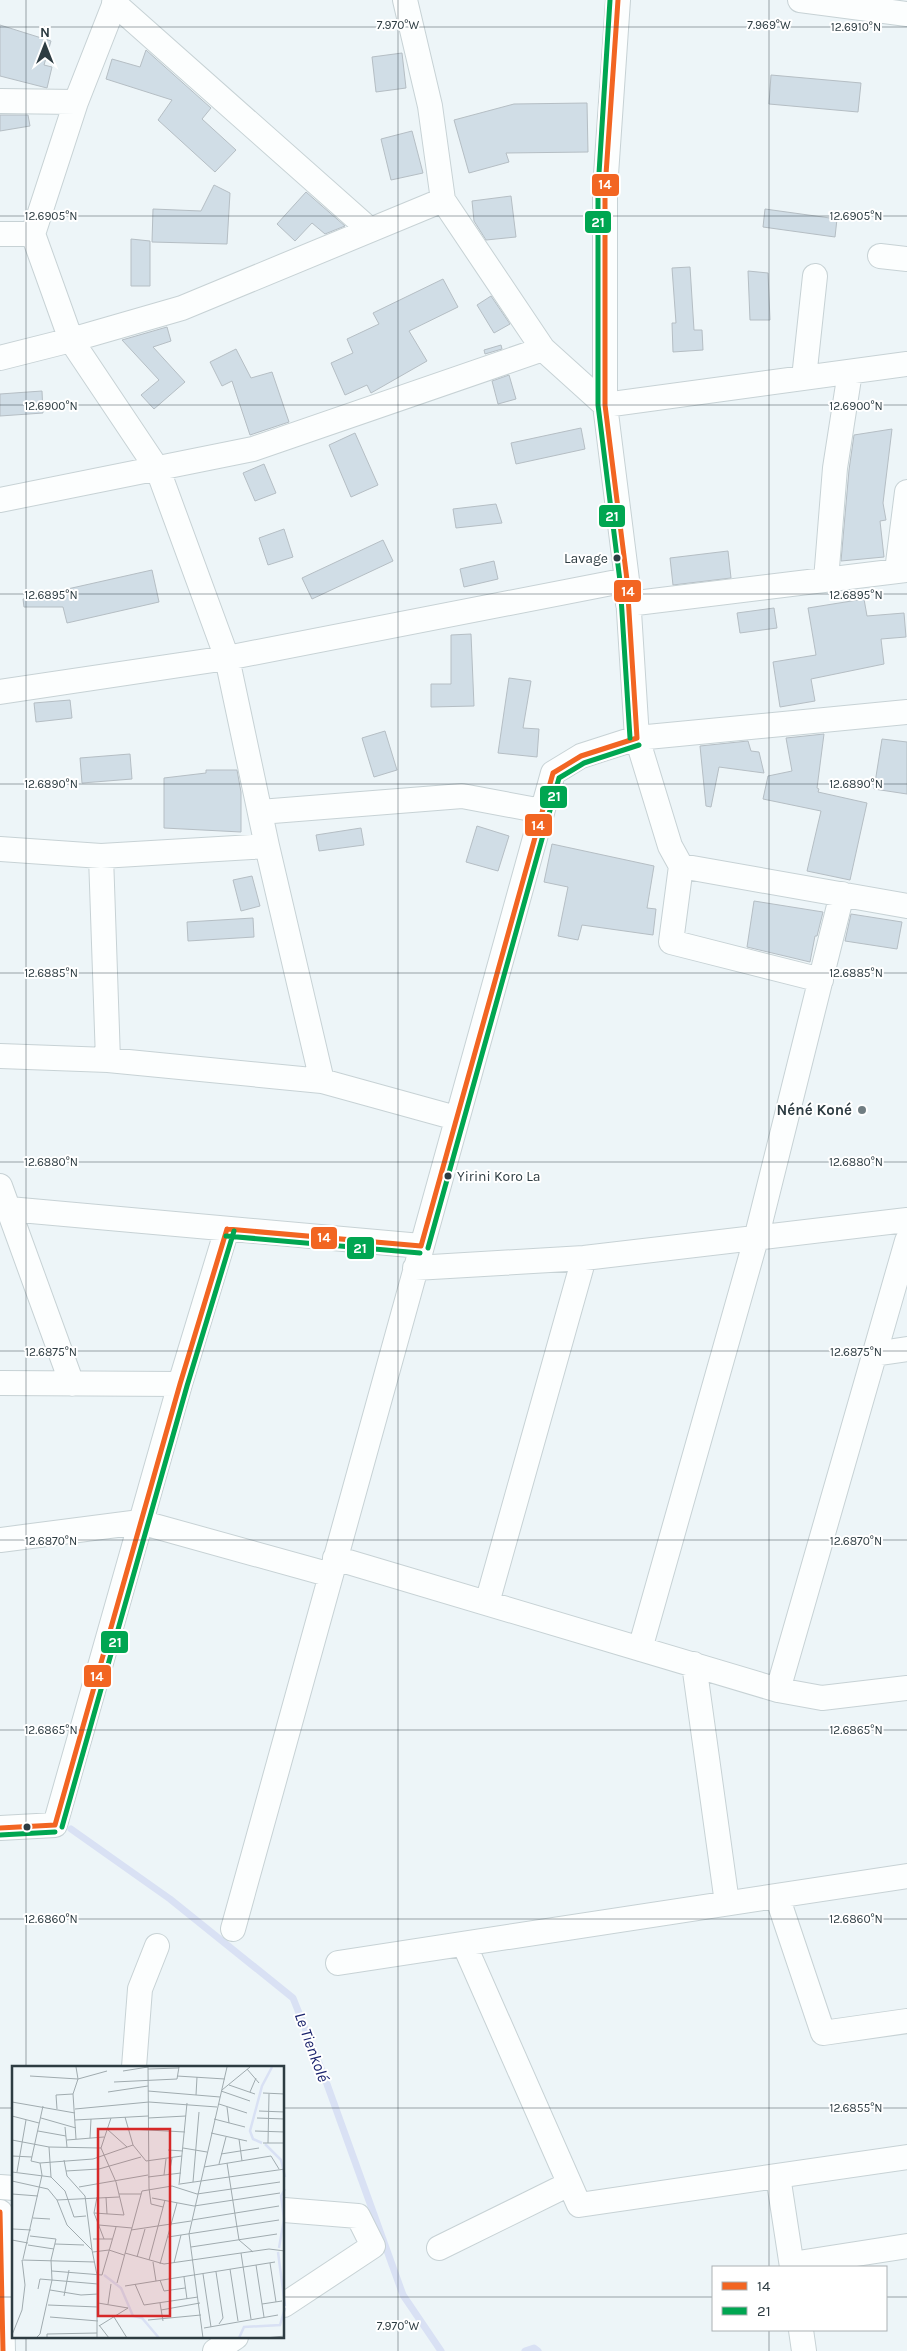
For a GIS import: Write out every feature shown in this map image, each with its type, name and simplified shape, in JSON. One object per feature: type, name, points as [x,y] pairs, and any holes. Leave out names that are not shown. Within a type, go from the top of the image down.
[{"type":"street","points":[[405,0],[430,106],[443,200],[543,349],[605,405],[907,364]]},
{"type":"street","points":[[618,0],[605,189],[605,405],[627,580],[637,738],[670,846],[681,866],[671,942],[821,980]]},
{"type":"street","points":[[800,0],[907,14]]},
{"type":"street","points":[[322,1081],[267,846],[227,658],[158,470],[71,340],[33,234],[76,102],[115,2],[370,230]]},
{"type":"street","points":[[0,101],[76,102]]},
{"type":"street","points":[[0,358],[182,308],[443,200]]},
{"type":"street","points":[[0,234],[33,234]]},
{"type":"street","points":[[880,256],[907,259]]},
{"type":"street","points":[[804,378],[815,276]]},
{"type":"street","points":[[0,500],[158,470],[253,449],[543,349]]},
{"type":"street","points":[[826,580],[835,468],[850,372]]},
{"type":"street","points":[[628,604],[902,571],[907,492]]},
{"type":"street","points":[[0,692],[227,658],[627,580]]},
{"type":"street","points":[[233,1929],[553,773],[581,756],[637,738],[907,712]]},
{"type":"street","points":[[260,812],[462,796],[542,811]]},
{"type":"street","points":[[0,849],[101,856],[267,846]]},
{"type":"street","points":[[101,856],[108,1060]]},
{"type":"street","points":[[681,866],[907,906]]},
{"type":"street","points":[[640,1648],[756,1239],[842,894]]},
{"type":"street","points":[[0,1056],[108,1060],[322,1081],[456,1118]]},
{"type":"street","points":[[0,1186],[72,1384]]},
{"type":"street","points":[[9,1209],[227,1229],[418,1257],[584,1258],[907,1220]]},
{"type":"street","points":[[0,1828],[55,1825],[140,1522],[227,1229]]},
{"type":"street","points":[[778,1690],[907,1240]]},
{"type":"street","points":[[487,1603],[584,1258]]},
{"type":"street","points":[[874,1354],[907,1349]]},
{"type":"street","points":[[0,1383],[180,1384]]},
{"type":"street","points":[[0,1540],[140,1522],[487,1603],[778,1690],[822,1698],[907,1688]]},
{"type":"street","points":[[694,1664],[727,1903]]},
{"type":"street","points":[[338,1963],[907,1876]]},
{"type":"street","points":[[778,1896],[823,2033],[907,2021]]},
{"type":"street","points":[[464,1944],[579,2206],[907,2157]]},
{"type":"street","points":[[134,2066],[140,1989],[157,1946]]},
{"type":"street","points":[[778,2176],[792,2266],[907,2246]]},
{"type":"street","points":[[439,2248],[569,2184]]},
{"type":"street","points":[[285,2210],[358,2216],[372,2246],[285,2304]]},
{"type":"street","points":[[0,2212],[3,2351]]},
{"type":"street","points":[[801,2331],[804,2351]]},
{"type":"street","points":[[215,2351],[234,2338]]},
{"type":"building","points":[[0,25],[51,41],[44,65],[52,67],[47,88],[0,76]]},
{"type":"building","points":[[146,50],[211,108],[202,119],[236,150],[215,172],[158,120],[172,100],[106,79],[112,59],[140,67]]},
{"type":"building","points":[[402,53],[406,88],[376,92],[372,57]]},
{"type":"building","points":[[771,75],[861,83],[858,112],[769,104]]},
{"type":"building","points":[[587,103],[588,152],[506,153],[509,162],[469,173],[454,120],[514,104]]},
{"type":"building","points":[[0,115],[28,115],[30,126],[0,131]]},
{"type":"building","points":[[412,131],[423,173],[391,180],[381,139]]},
{"type":"building","points":[[214,185],[230,193],[227,244],[152,242],[153,209],[201,211]]},
{"type":"building","points":[[306,192],[345,226],[325,234],[312,223],[295,241],[277,224]]},
{"type":"building","points":[[511,196],[516,237],[486,240],[474,221],[472,201]]},
{"type":"building","points":[[765,209],[837,219],[835,237],[763,227]]},
{"type":"building","points":[[131,239],[150,241],[150,286],[131,286]]},
{"type":"building","points":[[690,267],[694,330],[702,330],[703,350],[673,352],[672,323],[676,323],[672,268]]},
{"type":"building","points":[[748,271],[768,273],[770,320],[750,320]]},
{"type":"building","points":[[443,279],[458,307],[409,331],[427,361],[371,393],[367,385],[345,395],[331,363],[353,353],[347,339],[379,324],[373,313]]},
{"type":"building","points":[[491,296],[510,324],[494,333],[477,305]]},
{"type":"building","points":[[167,327],[171,341],[153,347],[185,382],[154,409],[141,395],[159,380],[122,340]]},
{"type":"building","points":[[501,345],[502,349],[485,354],[484,350]]},
{"type":"building","points":[[236,349],[251,378],[272,372],[289,422],[250,435],[232,381],[222,386],[210,362]]},
{"type":"building","points":[[509,375],[516,399],[498,404],[492,381]]},
{"type":"building","points":[[42,391],[43,413],[0,416],[0,394]]},
{"type":"building","points":[[581,428],[585,449],[516,464],[511,443]]},
{"type":"building","points":[[892,429],[883,503],[886,520],[880,521],[884,557],[841,561],[854,435]]},
{"type":"building","points":[[355,433],[378,485],[351,497],[329,445]]},
{"type":"building","points":[[264,464],[276,493],[255,501],[243,473]]},
{"type":"building","points":[[496,504],[502,523],[456,528],[453,509]]},
{"type":"building","points":[[284,529],[293,557],[268,565],[259,538]]},
{"type":"building","points":[[383,540],[393,561],[312,599],[302,578]]},
{"type":"building","points":[[728,551],[731,578],[673,585],[670,558]]},
{"type":"building","points":[[494,561],[498,579],[464,587],[460,569]]},
{"type":"building","points":[[152,570],[159,602],[67,623],[63,607],[24,607],[23,599]]},
{"type":"building","points":[[864,599],[867,616],[904,613],[906,637],[881,639],[884,664],[811,679],[815,701],[780,707],[773,662],[816,655],[808,608]]},
{"type":"building","points":[[774,608],[777,628],[740,633],[737,613]]},
{"type":"building","points":[[471,634],[474,706],[431,707],[431,684],[451,684],[451,635]]},
{"type":"building","points":[[509,678],[531,681],[523,728],[539,729],[537,757],[498,753]]},
{"type":"building","points":[[70,700],[72,718],[36,722],[34,703]]},
{"type":"building","points":[[385,731],[397,770],[374,777],[362,738]]},
{"type":"building","points":[[824,734],[818,792],[867,803],[850,880],[807,871],[821,811],[763,799],[768,776],[792,771],[786,738]]},
{"type":"building","points":[[882,739],[907,742],[907,794],[874,789]]},
{"type":"building","points":[[748,741],[751,751],[759,752],[764,773],[719,767],[711,807],[706,806],[700,746]]},
{"type":"building","points":[[130,754],[132,779],[82,783],[80,758]]},
{"type":"building","points":[[206,770],[237,770],[241,792],[241,832],[164,828],[164,778],[206,773]]},
{"type":"building","points":[[477,826],[509,836],[498,871],[466,862]]},
{"type":"building","points":[[361,828],[364,845],[319,851],[316,835]]},
{"type":"building","points":[[552,844],[654,866],[647,908],[656,909],[653,935],[582,925],[578,940],[558,936],[568,887],[544,882]]},
{"type":"building","points":[[252,876],[260,906],[241,911],[233,880]]},
{"type":"building","points":[[754,901],[823,912],[817,936],[815,936],[810,962],[747,947]]},
{"type":"building","points":[[851,914],[902,922],[897,949],[845,941]]},
{"type":"building","points":[[253,918],[254,937],[188,941],[187,922]]},
{"type":"waterway","name":"Le Tienkolé","points":[[71,1829],[170,1899],[293,1998],[323,2073],[403,2295],[441,2351]]},
{"type":"waterway","name":"Le Tienkolé","points":[[525,2351],[534,2348],[538,2351]]},
{"type":"transit line","name":"21","points":[[610,0],[598,189],[598,405],[620,581],[630,738]]},
{"type":"transit line","name":"14","points":[[618,0],[605,189],[605,405],[627,580],[637,738]]},
{"type":"transit line","name":"14","points":[[421,1246],[553,773],[581,756],[637,738]]},
{"type":"transit line","name":"21","points":[[428,1248],[559,778],[584,763],[639,745]]},
{"type":"transit line","name":"14","points":[[227,1229],[421,1246]]},
{"type":"transit line","name":"14","points":[[55,1825],[180,1384],[227,1229]]},
{"type":"transit line","name":"21","points":[[62,1827],[187,1386],[234,1231]]},
{"type":"transit line","name":"21","points":[[226,1236],[420,1253]]},
{"type":"transit line","name":"14","points":[[0,1828],[55,1825]]},
{"type":"transit line","name":"21","points":[[0,1835],[55,1832]]},
{"type":"transit line","name":"14","points":[[0,2212],[3,2351]]},
{"type":"place","name":"Lavage","points":[[617,558]]},
{"type":"place","name":"Néné Koné","points":[[862,1110]]},
{"type":"place","name":"Yirini Koro La","points":[[448,1176]]}]
